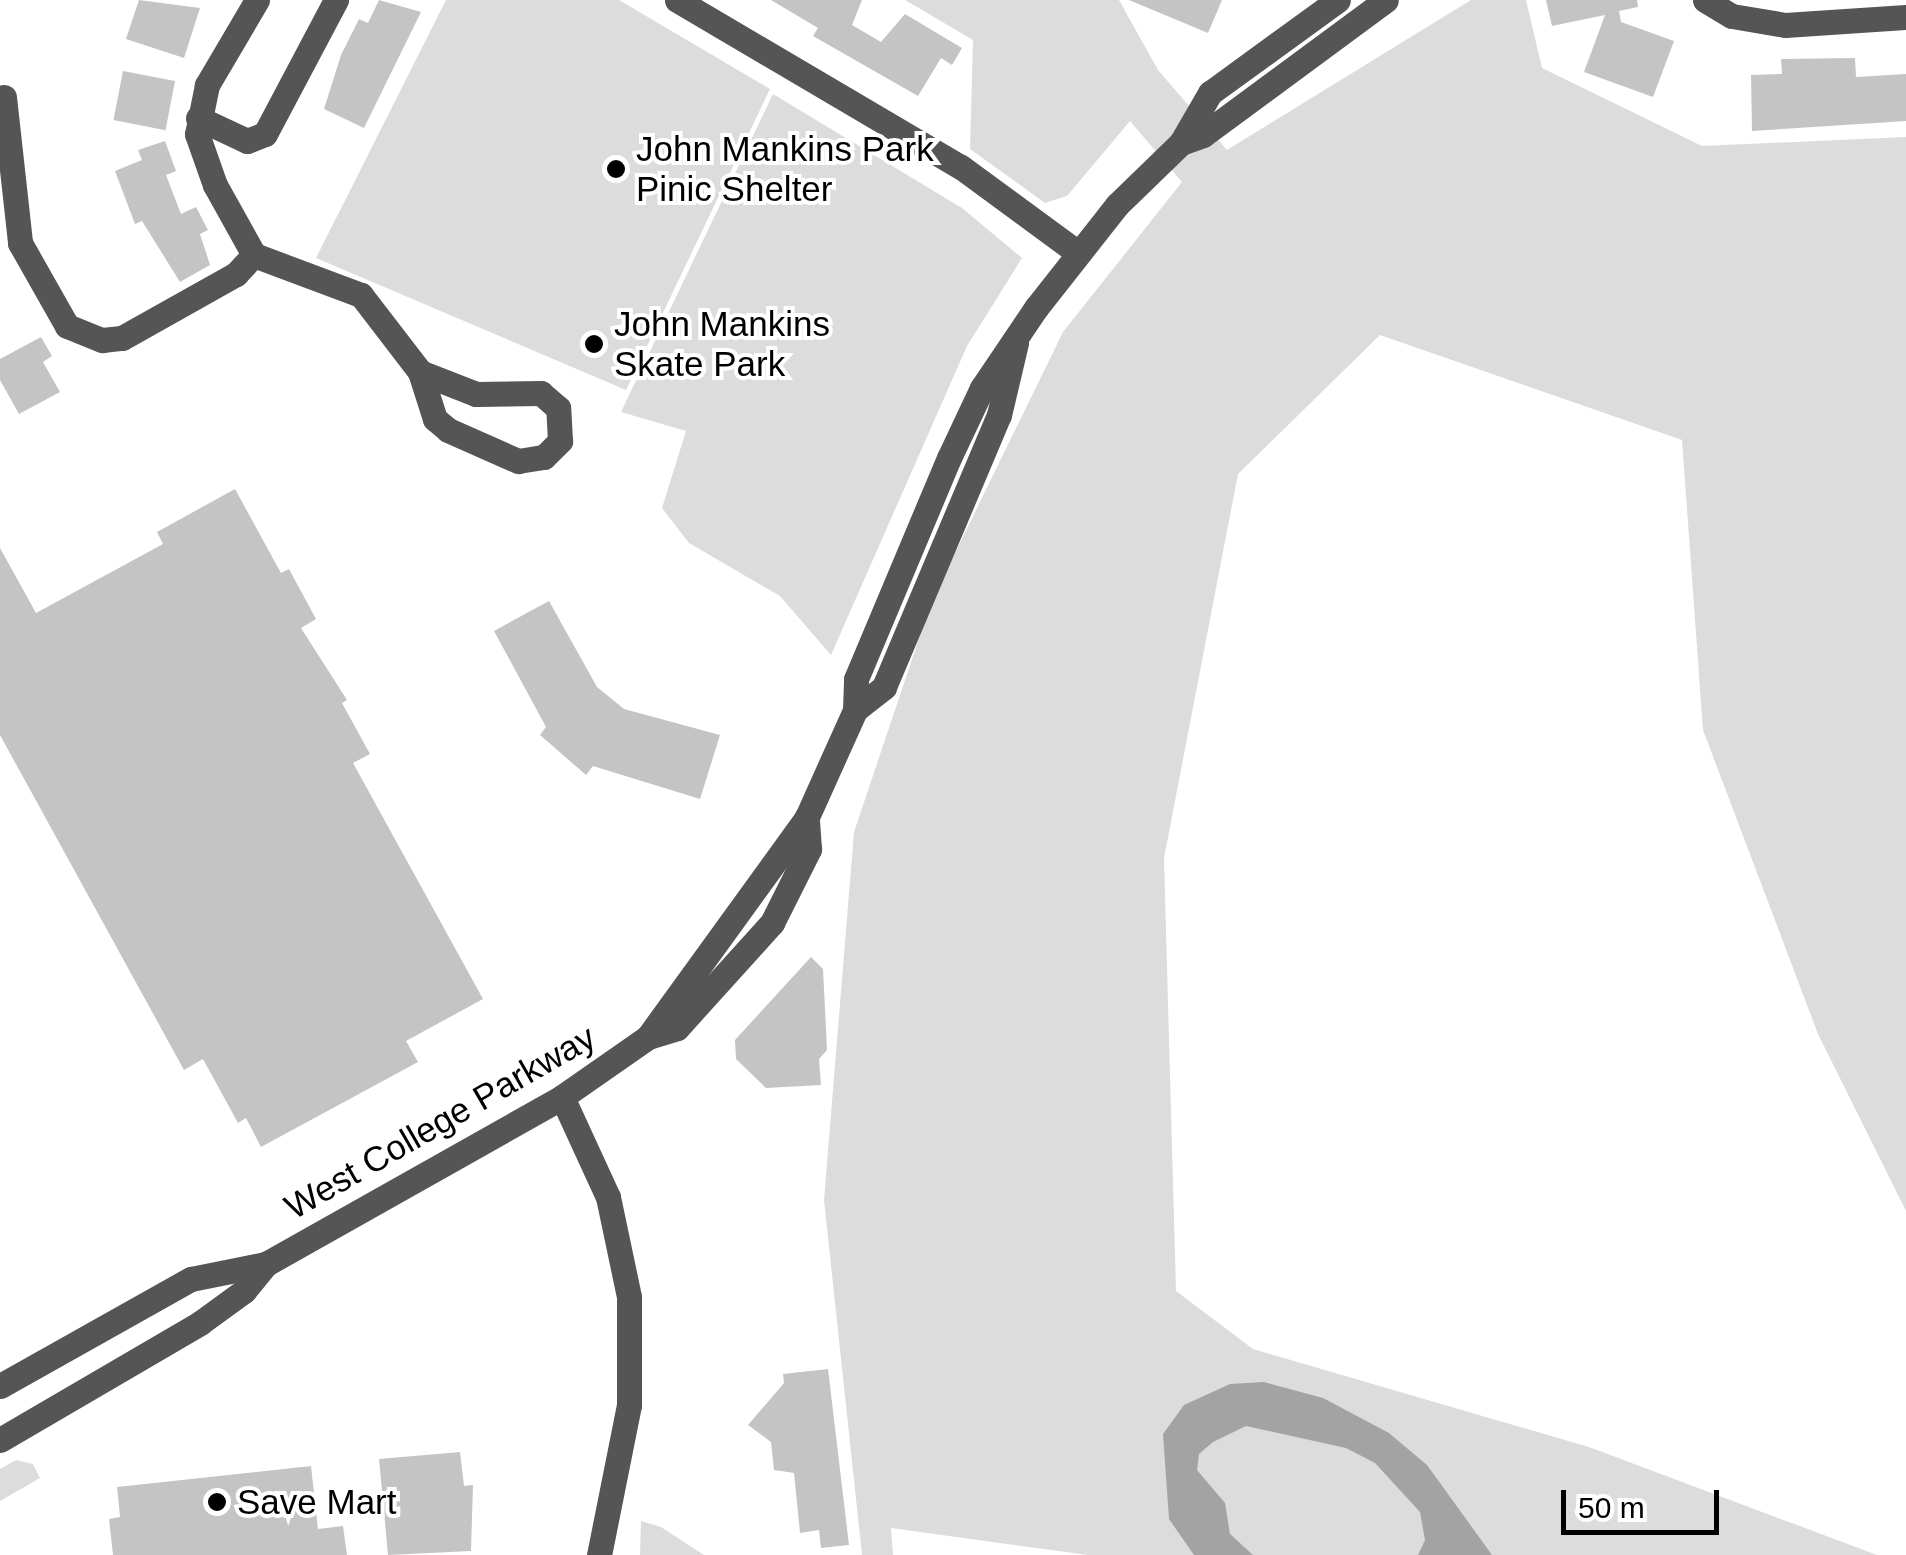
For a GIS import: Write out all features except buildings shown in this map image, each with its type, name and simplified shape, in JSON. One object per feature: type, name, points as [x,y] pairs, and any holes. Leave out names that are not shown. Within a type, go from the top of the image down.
[{"type":"street","points":[[198,118],[248,141],[265,134],[336,0]]},
{"type":"street","points":[[678,0],[961,167],[1078,252]]},
{"type":"street","name":"West College Parkway","points":[[0,1386],[191,1280],[266,1264],[562,1096],[648,1037],[806,817],[855,710],[856,679],[982,388],[1078,252],[1181,143],[1210,93],[1338,0]]},
{"type":"street","name":"West College Parkway","points":[[1181,143],[1202,135],[1386,0]]},
{"type":"street","points":[[1705,0],[1732,16],[1785,24],[1906,18]]},
{"type":"street","points":[[246,4],[206,85],[198,118],[202,153],[254,256],[361,295],[420,372],[436,419],[448,430],[518,461],[555,450],[563,425],[558,408],[541,393],[476,394],[420,372]]},
{"type":"street","points":[[4,98],[20,243],[67,326],[102,340],[122,338],[236,274],[254,256]]},
{"type":"street","points":[[562,1096],[608,1197],[629,1298],[628,1405],[599,1555]]},
{"type":"street","name":"West College Parkway","points":[[0,1440],[200,1323],[244,1291],[266,1264]]},
{"type":"shaded area","points":[[446,0],[619,0],[770,89],[626,390],[316,258]]},
{"type":"shaded area","points":[[905,0],[1119,0],[1158,70],[1227,150],[1471,0],[1526,0],[1542,68],[1702,146],[1906,137],[1906,1211],[1818,1034],[1703,730],[1682,440],[1380,335],[1238,474],[1164,858],[1176,1291],[1253,1349],[1589,1447],[1877,1555],[1088,1555],[891,1528],[893,1555],[862,1555],[824,1200],[854,832],[932,600],[1063,332],[1182,182],[1130,121],[1067,196],[1045,203],[970,149],[973,40]]},
{"type":"shaded area","points":[[773,94],[962,208],[1022,258],[967,346],[831,655],[780,596],[689,543],[662,508],[686,431],[621,412]]},
{"type":"shaded area","points":[[1264,1382],[1323,1398],[1389,1433],[1427,1465],[1492,1555],[1418,1555],[1425,1540],[1420,1512],[1375,1463],[1346,1448],[1246,1426],[1213,1442],[1199,1454],[1197,1470],[1225,1503],[1230,1534],[1253,1555],[1194,1555],[1169,1519],[1163,1434],[1184,1405],[1230,1384]]},
{"type":"shaded area","points":[[16,1460],[33,1464],[40,1478],[0,1501],[0,1469]]},
{"type":"shaded area","points":[[641,1521],[661,1527],[704,1555],[640,1555]]},
{"type":"place","name":"John Mankins Park Pinic Shelter","points":[[616,169]]},
{"type":"place","name":"John Mankins Skate Park","points":[[594,344]]},
{"type":"place","name":"Save Mart","points":[[217,1502]]}]
